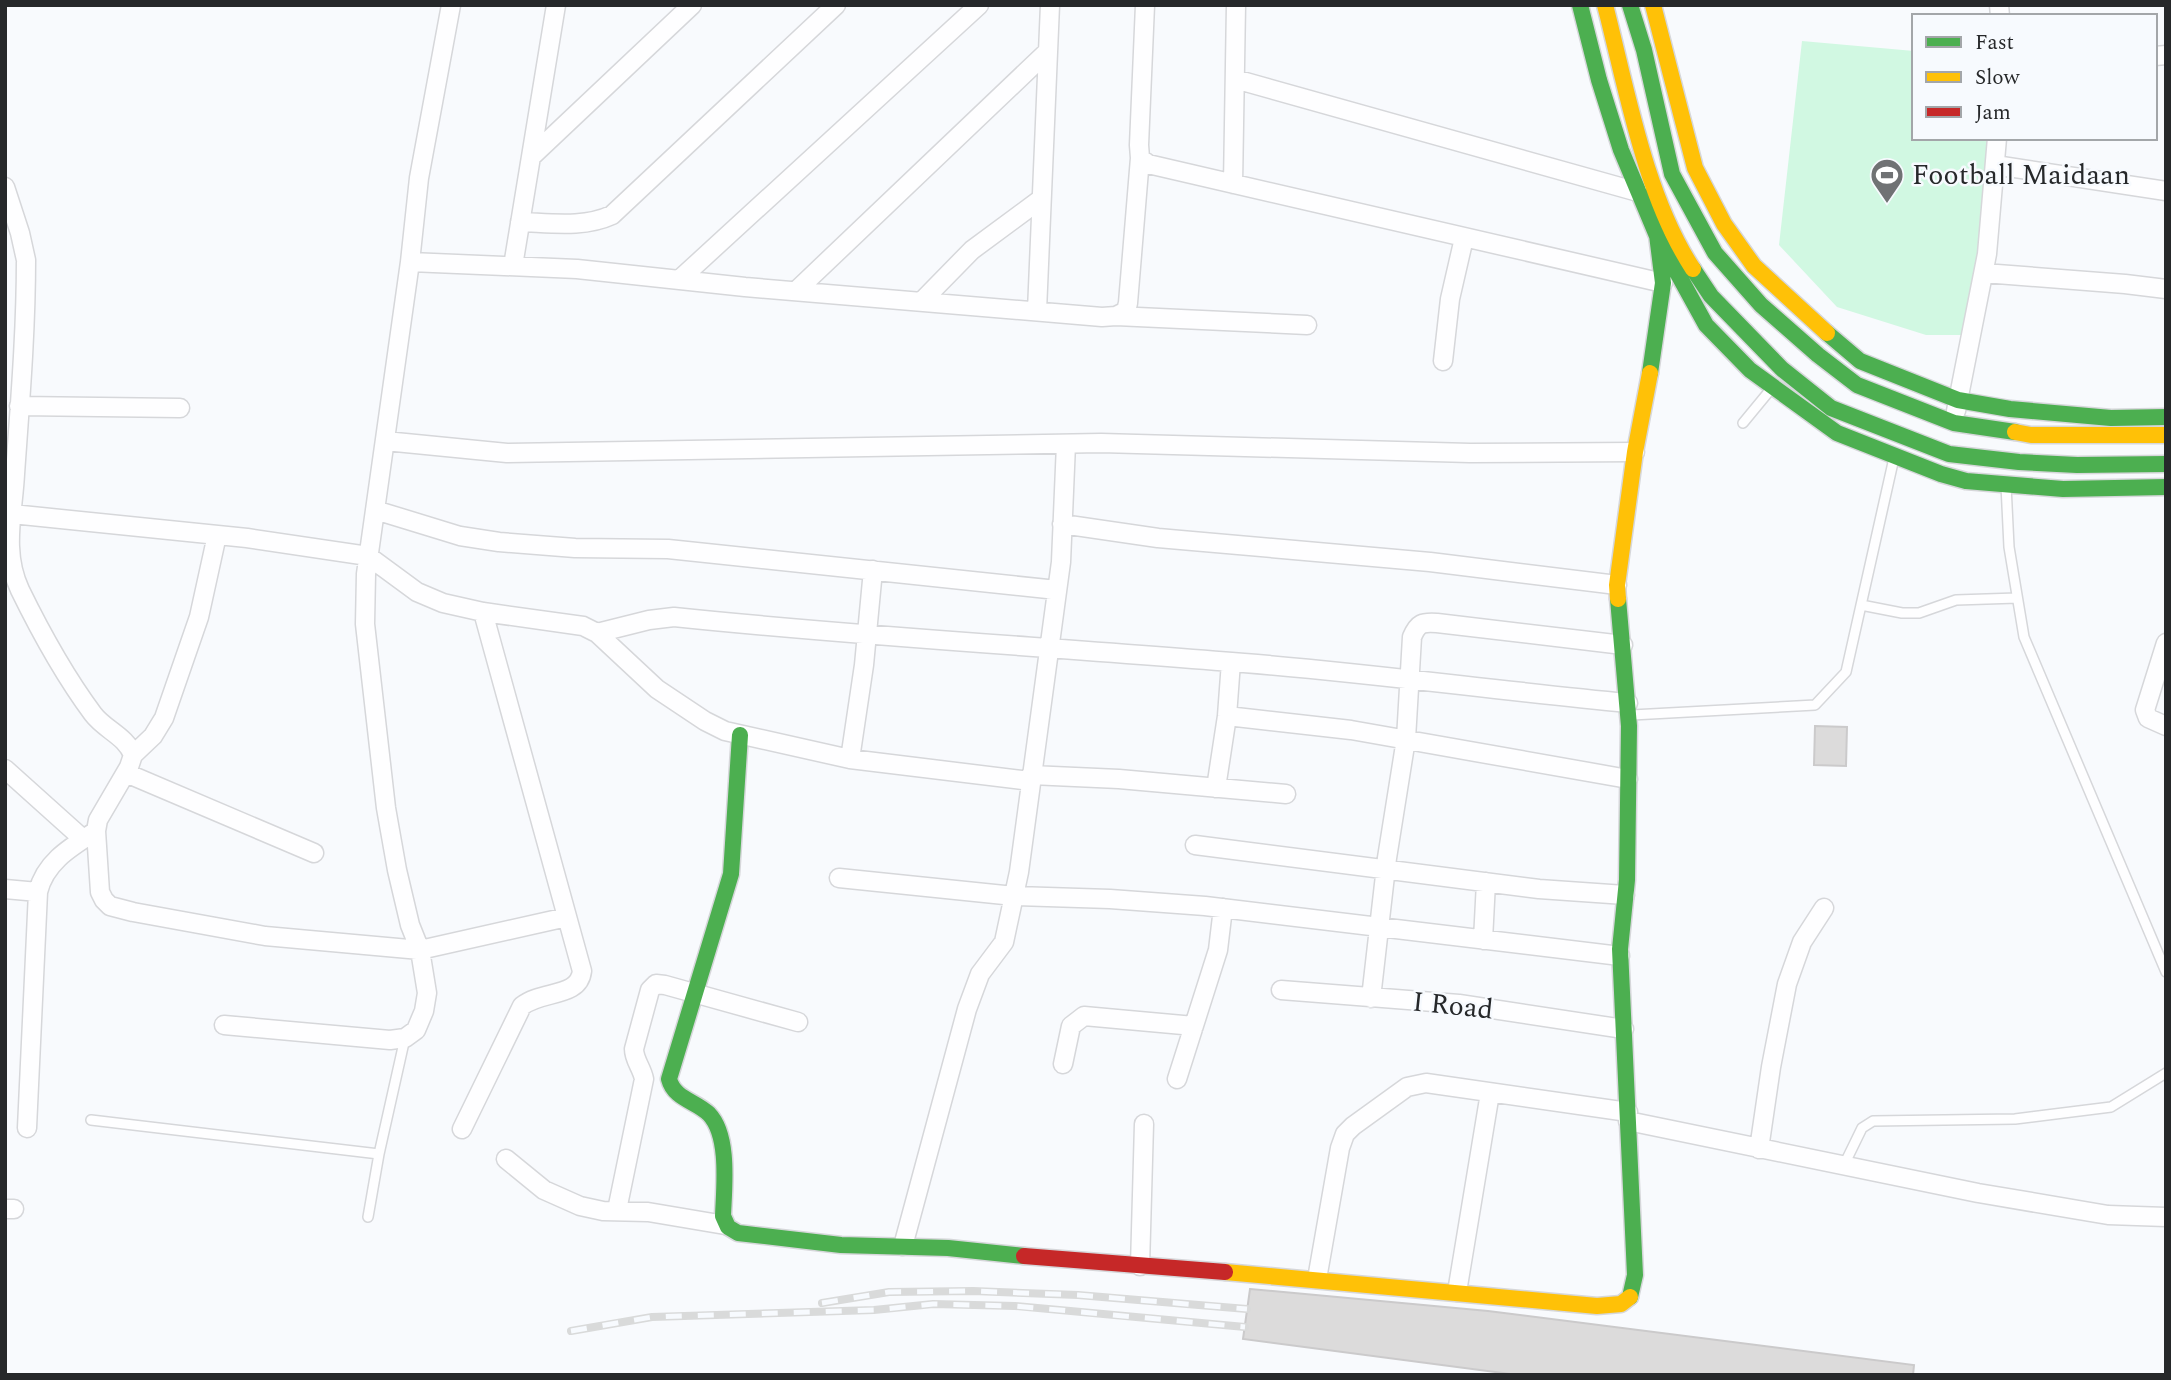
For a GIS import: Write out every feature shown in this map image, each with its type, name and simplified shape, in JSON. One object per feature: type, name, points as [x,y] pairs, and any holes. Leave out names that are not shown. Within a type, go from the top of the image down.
[{"type":"street","points":[[224,1025],[390,1040],[405,1038],[416,1030],[424,1011],[427,993],[420,950],[410,925],[386,808],[365,624],[368,556],[410,262],[419,177],[451,5]]},
{"type":"street","points":[[513,266],[556,5]]},
{"type":"street","points":[[531,158],[692,5]]},
{"type":"street","points":[[679,280],[979,5]]},
{"type":"street","points":[[1037,311],[1049,5]]},
{"type":"street","points":[[1116,316],[1126,311],[1128,303],[1140,158],[1145,5]]},
{"type":"street","points":[[1233,184],[1236,5]]},
{"type":"street","points":[[1580,5],[1599,80],[1621,149],[1657,236],[1706,325],[1750,370],[1837,433],[1941,474],[1966,481],[2063,489],[2166,487]]},
{"type":"street","points":[[506,1159],[554,1196],[591,1209],[648,1212],[725,1226],[738,1233],[841,1245],[948,1248],[1069,1261],[1317,1279],[1597,1306],[1624,1304],[1631,1300],[1635,1275],[1620,956],[1625,895],[1628,709],[1617,585],[1635,452],[1657,335],[1662,283],[1650,177],[1605,5]]},
{"type":"street","points":[[1630,5],[1644,50],[1672,174],[1715,253],[1760,305],[1857,385],[1954,423],[2031,435],[2166,435]]},
{"type":"street","points":[[1653,5],[1695,168],[1724,224],[1754,266],[1860,361],[1958,400],[2010,409],[2110,418],[2166,417]]},
{"type":"street","points":[[520,222],[584,223],[612,215],[830,8]]},
{"type":"street","points":[[796,291],[1048,51]]},
{"type":"street","points":[[1235,79],[1638,192]]},
{"type":"street","points":[[1954,423],[1984,273],[1997,140]]},
{"type":"street","points":[[1140,158],[1148,164],[1662,283]]},
{"type":"street","points":[[1995,165],[2166,191]]},
{"type":"street","points":[[1650,177],[1681,251],[1712,296],[1782,369],[1831,408],[1949,454],[2077,465],[2166,464]]},
{"type":"street","points":[[5,187],[26,260],[19,406],[11,459],[12,514],[7,543],[10,562],[19,587],[75,690],[97,719],[130,747],[133,755]]},
{"type":"street","points":[[922,301],[972,250],[1041,199]]},
{"type":"street","points":[[1443,361],[1450,299],[1464,238]]},
{"type":"street","points":[[410,262],[577,269],[1102,317],[1307,325]]},
{"type":"street","points":[[1984,273],[2166,289]]},
{"type":"street","points":[[19,406],[180,408]]},
{"type":"street","points":[[385,441],[507,453],[1066,444],[1470,453],[1635,452]]},
{"type":"street","points":[[903,1246],[967,1009],[980,974],[1004,942],[1014,897],[1057,590],[1066,444]]},
{"type":"street","points":[[1941,474],[1949,454]]},
{"type":"street","points":[[375,510],[460,536],[499,542],[575,548],[668,549],[1057,590]]},
{"type":"street","points":[[12,514],[218,535],[368,556],[417,592],[443,603],[483,612],[583,626],[597,633],[657,689],[705,721],[740,735],[850,759],[1030,778],[1119,779],[1286,794]]},
{"type":"street","points":[[1062,524],[1158,538],[1430,562],[1617,585]]},
{"type":"street","points":[[27,1128],[38,892],[41,878],[53,862],[90,835],[126,773],[133,755],[153,736],[164,718],[199,617],[218,535]]},
{"type":"street","points":[[850,759],[873,570]]},
{"type":"street","points":[[462,1129],[522,1006],[530,1000],[575,988],[581,980],[582,971],[483,612]]},
{"type":"street","points":[[597,633],[649,620],[674,617],[1409,679],[1628,709]]},
{"type":"street","points":[[1371,998],[1405,739],[1412,637],[1417,625],[1423,622],[1623,645]]},
{"type":"street","points":[[2166,643],[2145,710],[2148,718],[2166,726]]},
{"type":"street","points":[[1216,788],[1227,716],[1231,662]]},
{"type":"street","points":[[1227,716],[1405,739],[1628,779]]},
{"type":"street","points":[[725,1226],[724,1157],[717,1127],[712,1117],[704,1110],[674,1091],[668,1079],[731,874],[740,735]]},
{"type":"street","points":[[5,769],[90,835],[100,892],[110,906],[265,936],[420,950],[567,918]]},
{"type":"street","points":[[126,773],[314,853]]},
{"type":"street","points":[[1195,845],[1486,882],[1625,895]]},
{"type":"street","points":[[839,878],[1014,897],[1110,899],[1223,908],[1620,956]]},
{"type":"street","points":[[1483,940],[1486,882]]},
{"type":"street","points":[[5,889],[38,892]]},
{"type":"street","points":[[1177,1079],[1218,950],[1223,908]]},
{"type":"street","points":[[1759,1149],[1771,1067],[1790,974],[1801,942],[1824,908]]},
{"type":"street","points":[[617,1210],[644,1079],[634,1056],[634,1049],[650,990],[656,985],[666,985],[798,1022]]},
{"type":"street","name":"I Road","points":[[1281,990],[1459,1004],[1624,1029]]},
{"type":"street","points":[[1063,1064],[1071,1026],[1083,1016],[1194,1026]]},
{"type":"street","points":[[1317,1279],[1340,1148],[1345,1134],[1415,1083],[1628,1117],[1759,1149],[1978,1194],[2095,1213],[2166,1217]]},
{"type":"street","points":[[1457,1292],[1490,1093]]},
{"type":"street","points":[[1140,1266],[1144,1124]]},
{"type":"lane","points":[[1743,423],[1773,387],[1782,369]]},
{"type":"lane","points":[[1628,709],[1815,705],[1846,672],[1894,456]]},
{"type":"lane","points":[[2006,483],[2008,547],[2024,637],[2166,972]]},
{"type":"lane","points":[[1861,605],[1902,613],[1919,612],[1956,600],[2017,598]]},
{"type":"lane","points":[[368,1217],[405,1038]]},
{"type":"lane","points":[[1844,1165],[1862,1128],[1873,1121],[2015,1119],[2111,1107],[2166,1073]]},
{"type":"lane","points":[[91,1120],[379,1154]]},
{"type":"green space","name":"Football Maidaan","points":[[1802,41],[1912,51],[1912,140],[1997,140],[1971,335],[1926,335],[1837,307],[1779,245]]},
{"type":"building","points":[[1815,726],[1847,727],[1846,766],[1814,765]]},
{"type":"building","points":[[1250,1289],[1488,1311],[1914,1365],[1913,1375],[1518,1375],[1243,1339]]},
{"type":"railway","points":[[822,1303],[889,1292],[973,1291],[1078,1295],[1247,1309]]},
{"type":"railway","points":[[571,1331],[652,1317],[874,1310],[933,1304],[1015,1306],[1245,1327]]},
{"type":"traffic: fast","points":[[1580,5],[1599,80],[1621,150],[1657,236],[1706,325],[1750,370],[1837,433],[1941,474],[1966,481],[2063,489],[2166,487]]},
{"type":"traffic: fast","points":[[1630,5],[1644,50],[1672,174],[1715,253],[1761,305],[1857,385],[1954,423],[2015,432]]},
{"type":"traffic: fast","points":[[1650,373],[1663,283],[1652,195]]},
{"type":"traffic: fast","points":[[1693,269],[1711,296],[1782,369],[1831,408],[1949,454],[2077,465],[2166,464]]},
{"type":"traffic: fast","points":[[1827,333],[1860,361],[1958,400],[2010,409],[2111,418],[2166,417]]},
{"type":"traffic: fast","points":[[1618,599],[1629,726],[1627,880],[1620,949],[1635,1275],[1630,1297]]},
{"type":"traffic: fast","points":[[740,735],[731,874],[669,1079],[676,1091],[709,1114],[716,1124],[723,1149],[723,1216],[728,1227],[738,1233],[841,1245],[948,1248],[1024,1256]]},
{"type":"traffic: slow","points":[[1605,5],[1650,176],[1676,240],[1693,269]]},
{"type":"traffic: slow","points":[[1653,5],[1695,168],[1724,224],[1754,266],[1827,333]]},
{"type":"traffic: slow","points":[[1618,599],[1617,585],[1635,452],[1650,373]]},
{"type":"traffic: slow","points":[[2015,432],[2031,435],[2166,435]]},
{"type":"traffic: slow","points":[[1225,1272],[1597,1306],[1621,1304],[1630,1297]]},
{"type":"traffic: jam","points":[[1024,1256],[1225,1272]]},
{"type":"place","name":"Football Maidaan","points":[[1887,205]]}]
